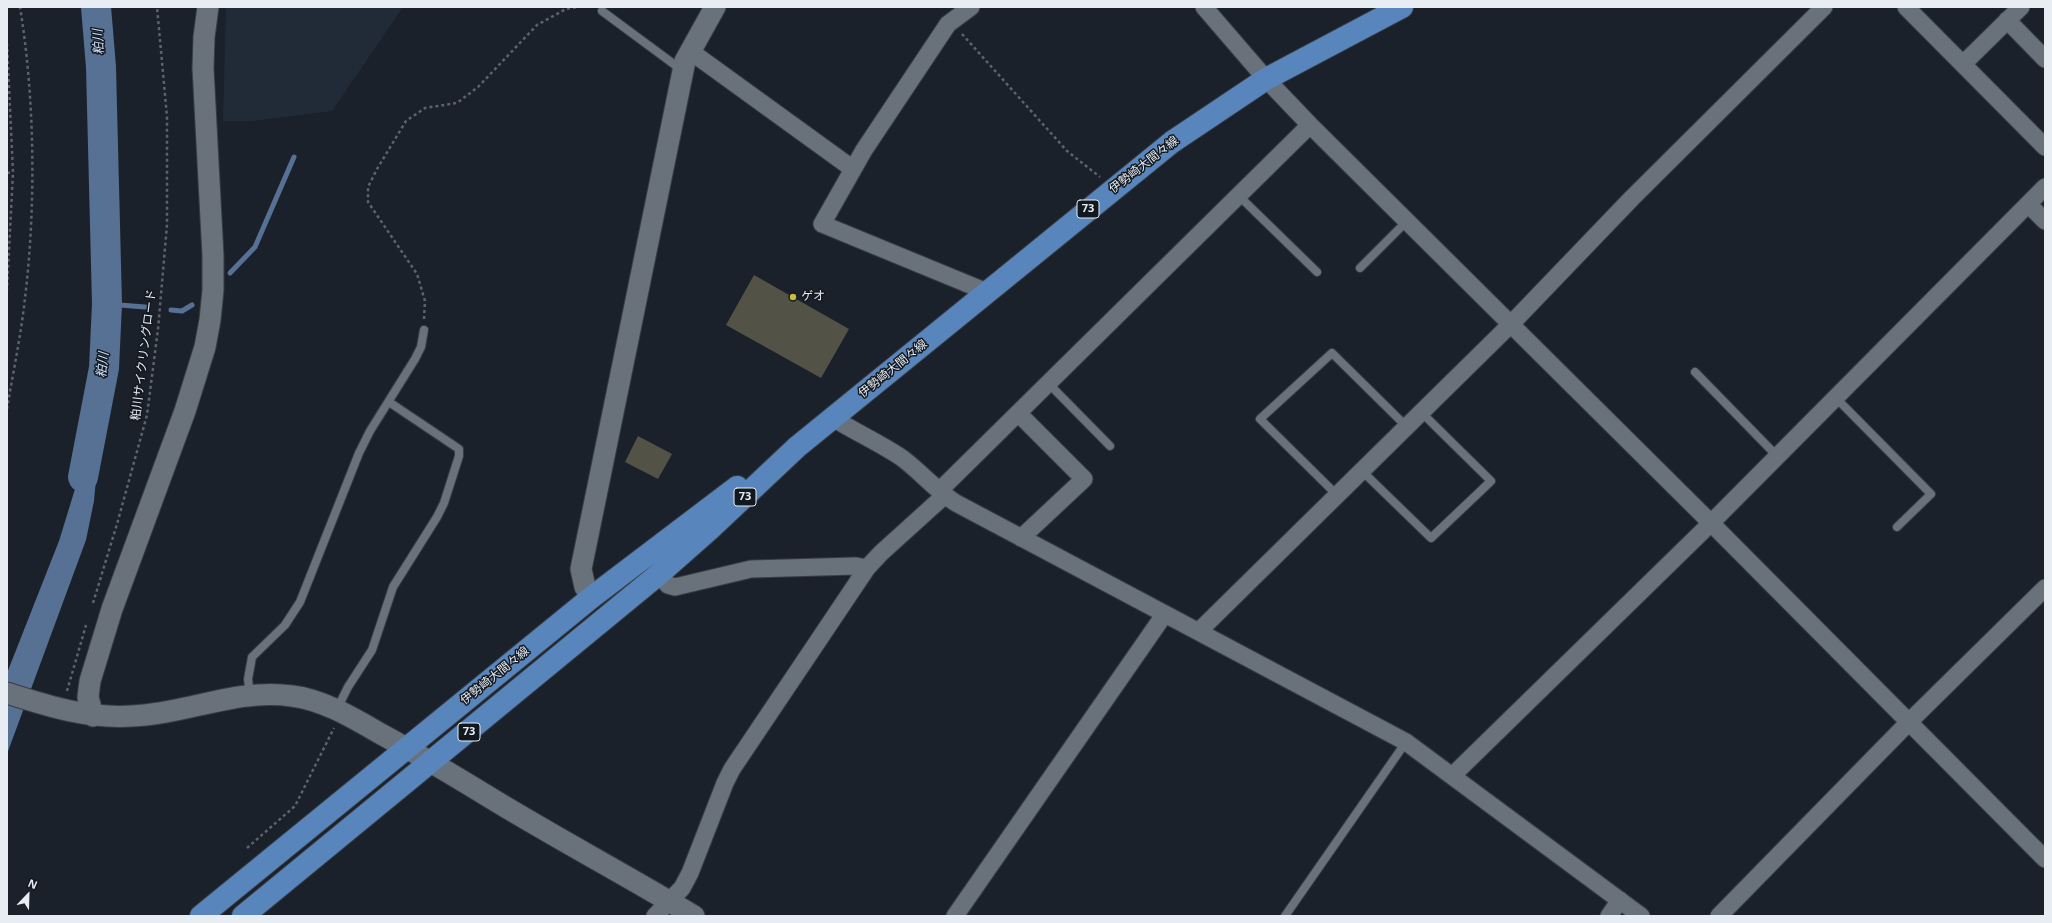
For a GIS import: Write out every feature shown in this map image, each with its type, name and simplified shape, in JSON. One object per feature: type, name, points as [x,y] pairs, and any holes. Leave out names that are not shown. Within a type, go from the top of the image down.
[{"type":"main road","name":"伊勢崎大間々線","points":[[243,916],[659,574],[710,529],[797,447],[1114,188],[1178,138],[1266,79],[1402,7]]},
{"type":"main road","name":"伊勢崎大間々線","points":[[201,916],[406,747],[592,597],[756,472],[797,447]]},
{"type":"street","points":[[93,716],[88,697],[90,681],[112,609],[185,411],[205,347],[210,320],[213,290],[213,256],[203,68],[204,37],[208,7]]},
{"type":"street","points":[[592,597],[585,587],[581,570],[687,60],[715,7]]},
{"type":"street","points":[[971,7],[951,22],[943,31],[853,169],[822,224],[987,292]]},
{"type":"street","points":[[1204,7],[1266,79],[1310,125],[1711,523],[2045,859]]},
{"type":"street","points":[[1199,631],[1511,324],[1632,198],[1824,7]]},
{"type":"street","points":[[1906,7],[2045,146]]},
{"type":"street","points":[[1963,64],[2021,7]]},
{"type":"street","points":[[2008,20],[2045,59]]},
{"type":"street","points":[[687,60],[853,169]]},
{"type":"street","points":[[655,916],[682,888],[690,873],[725,783],[732,769],[867,568],[1048,383],[1310,125]]},
{"type":"street","points":[[1452,776],[1711,523],[2045,187]]},
{"type":"street","points":[[2028,204],[2045,221]]},
{"type":"street","points":[[1018,413],[1084,478],[1021,538]]},
{"type":"street","points":[[833,418],[902,458],[924,475],[942,493],[1021,538],[1406,742],[1641,916]]},
{"type":"street","points":[[659,574],[668,585],[675,587],[751,569],[856,566],[867,568]]},
{"type":"street","points":[[1719,916],[1909,722],[2045,588]]},
{"type":"street","points":[[955,916],[1164,615]]},
{"type":"street","points":[[7,693],[59,701],[93,716],[133,716],[148,714],[250,695],[293,696],[337,710],[432,762],[694,916]]},
{"type":"street","points":[[1609,916],[1620,900]]},
{"type":"lane","points":[[602,11],[675,65],[687,60]]},
{"type":"lane","points":[[1238,195],[1317,272]]},
{"type":"lane","points":[[1360,268],[1407,221]]},
{"type":"lane","points":[[250,695],[248,679],[252,657],[259,648],[285,625],[300,602],[359,453],[370,431],[415,359],[421,347],[424,330]]},
{"type":"lane","points":[[1337,496],[1260,419],[1332,353],[1407,427]]},
{"type":"lane","points":[[1695,372],[1778,456]]},
{"type":"lane","points":[[1048,383],[1110,446]]},
{"type":"lane","points":[[1836,398],[1931,494],[1897,527]]},
{"type":"lane","points":[[337,710],[348,687],[372,650],[393,587],[437,518],[444,503],[459,456],[458,449],[389,402]]},
{"type":"lane","points":[[1362,471],[1432,538],[1491,481],[1421,412]]},
{"type":"lane","points":[[1284,916],[1406,742]]},
{"type":"path","points":[[7,409],[25,299],[32,220],[31,111],[20,7]]},
{"type":"path","name":"粕川サイクリングロード","points":[[92,605],[117,524],[147,415],[158,329],[167,225],[167,117],[158,7]]},
{"type":"path","points":[[424,330],[425,301],[418,274],[368,202],[368,187],[377,169],[406,122],[425,108],[457,102],[478,87],[537,25],[566,9],[577,7]]},
{"type":"path","points":[[951,22],[1067,151],[1114,188]]},
{"type":"path","points":[[7,43],[13,172],[7,290]]},
{"type":"path","points":[[7,173],[13,172]]},
{"type":"path","points":[[59,701],[67,685],[88,619]]},
{"type":"path","points":[[247,848],[295,806],[334,731],[337,710]]},
{"type":"shaded area","points":[[226,7],[403,7],[332,111],[252,121],[223,121]]},
{"type":"water","points":[[91,437],[97,468],[94,501],[86,540],[7,754],[7,673],[59,541]]},
{"type":"building","points":[[754,275],[849,329],[821,378],[726,325]]},
{"type":"building","points":[[638,436],[672,454],[658,479],[625,462]]},
{"type":"waterway","name":"粕川","points":[[83,477],[104,368],[107,304],[101,67],[96,7]]},
{"type":"waterway","points":[[230,273],[255,247],[294,157]]},
{"type":"waterway","points":[[107,304],[145,307]]},
{"type":"waterway","points":[[171,310],[182,311],[192,305]]},
{"type":"place","name":"ゲオ","points":[[793,297]]}]
